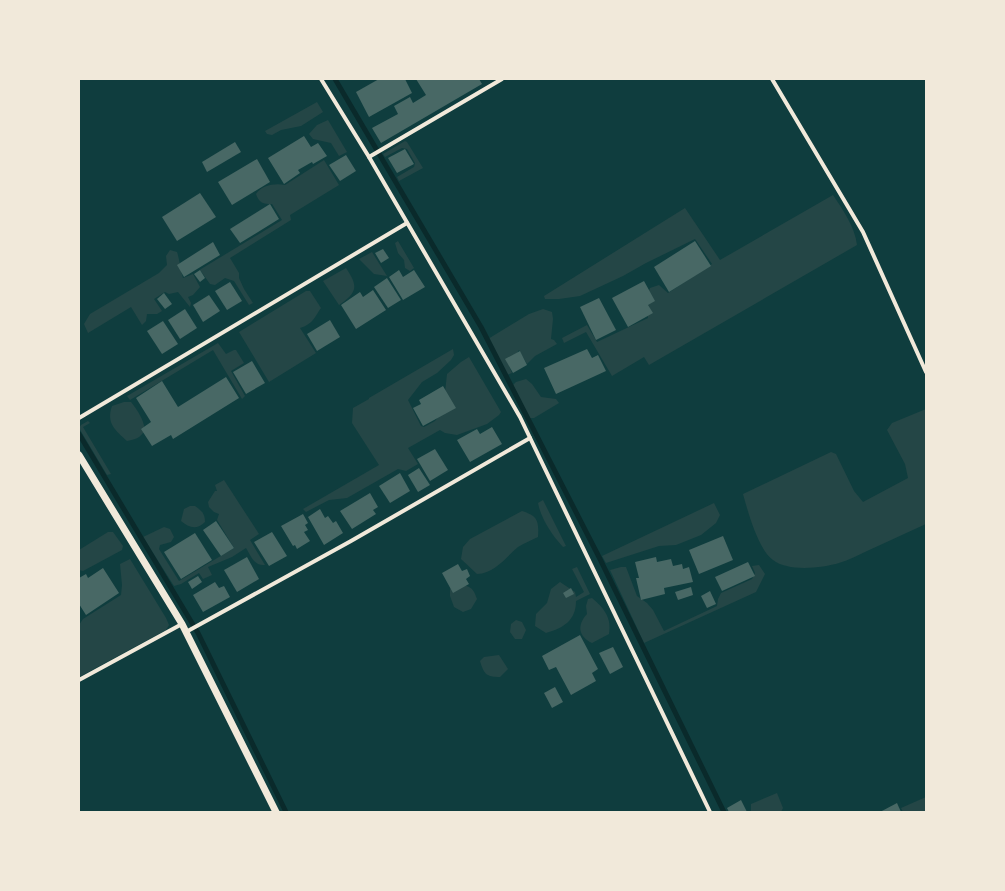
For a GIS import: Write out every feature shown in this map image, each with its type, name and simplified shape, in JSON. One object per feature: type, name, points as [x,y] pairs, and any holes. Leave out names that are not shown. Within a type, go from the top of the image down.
[{"type":"street","points":[[321,79],[369,157],[520,417],[710,812]]},
{"type":"street","points":[[369,157],[502,79]]},
{"type":"street","points":[[772,79],[863,232],[926,372]]},
{"type":"street","points":[[79,418],[407,223]]},
{"type":"street","points":[[186,632],[351,541],[530,438]]},
{"type":"street","points":[[79,455],[182,624],[276,812]]},
{"type":"street","points":[[79,680],[182,624]]},
{"type":"shaded area","points":[[317,102],[323,112],[301,126],[281,130],[272,135],[267,134],[265,131]]},
{"type":"shaded area","points":[[328,120],[347,152],[339,156],[331,143],[313,139],[309,134],[317,125]]},
{"type":"shaded area","points":[[405,141],[423,168],[399,181],[397,177],[414,167],[415,163],[407,149],[402,148],[385,157],[383,154]]},
{"type":"shaded area","points":[[324,160],[339,185],[290,215],[291,220],[230,258],[239,273],[239,278],[244,289],[253,303],[249,305],[234,281],[225,278],[215,285],[210,284],[200,270],[201,269],[282,220],[272,204],[260,201],[256,194],[269,185],[285,185]]},
{"type":"shaded area","points":[[833,195],[851,225],[857,245],[649,365],[644,357],[612,376],[586,332],[564,343],[562,338],[587,325],[597,342],[648,318],[645,300],[650,288],[659,285],[668,293],[712,264],[695,239],[580,296],[545,299],[544,296],[685,208],[720,260]]},
{"type":"shaded area","points":[[398,241],[414,268],[410,271],[405,268],[404,260],[398,253],[395,243]]},
{"type":"shaded area","points":[[170,250],[177,252],[183,278],[193,274],[200,287],[193,295],[188,297],[191,303],[190,307],[178,292],[169,294],[165,292],[154,299],[162,311],[157,314],[147,314],[146,321],[142,325],[131,307],[88,333],[84,324],[90,314],[159,273],[167,265],[166,256]]},
{"type":"shaded area","points":[[372,252],[387,276],[374,274],[359,259]]},
{"type":"shaded area","points":[[346,268],[353,280],[354,288],[350,296],[339,305],[323,281]]},
{"type":"shaded area","points":[[306,291],[310,291],[321,308],[311,323],[300,328],[316,353],[269,382],[239,332]]},
{"type":"shaded area","points":[[543,309],[552,312],[553,319],[551,339],[557,344],[535,356],[527,364],[519,350],[509,366],[512,373],[507,375],[488,339],[529,314]]},
{"type":"shaded area","points":[[218,343],[226,354],[236,350],[244,363],[231,371],[245,396],[242,399],[213,350],[130,400],[127,396]]},
{"type":"shaded area","points":[[453,349],[454,355],[451,360],[437,373],[422,382],[408,400],[421,426],[424,427],[435,421],[443,411],[447,374],[469,357],[501,412],[499,415],[487,424],[457,435],[445,433],[440,430],[408,448],[418,464],[406,471],[398,469],[347,498],[329,500],[306,512],[303,509],[379,465],[352,423],[353,408]]},
{"type":"shaded area","points":[[526,379],[532,384],[541,397],[556,399],[559,403],[534,418],[529,418],[513,385],[516,382]]},
{"type":"shaded area","points":[[124,402],[131,402],[134,405],[142,418],[145,430],[138,438],[127,441],[115,430],[110,417],[112,406]]},
{"type":"shaded area","points":[[926,409],[926,524],[850,559],[832,565],[796,568],[779,564],[768,555],[754,530],[743,494],[831,452],[836,454],[854,491],[863,502],[908,478],[905,464],[887,430],[892,423]]},
{"type":"shaded area","points":[[88,421],[90,423],[83,427],[111,474],[107,475],[79,428]]},
{"type":"shaded area","points":[[224,480],[259,534],[250,540],[265,565],[255,562],[246,548],[232,557],[208,567],[212,575],[203,579],[199,573],[181,584],[174,586],[143,537],[164,527],[170,529],[174,537],[171,542],[160,545],[159,549],[179,581],[234,548],[217,520],[219,514],[214,512],[209,507],[208,502],[215,491],[217,491],[215,485]]},
{"type":"shaded area","points":[[543,500],[566,546],[563,547],[544,521],[538,503]]},
{"type":"shaded area","points":[[714,503],[720,515],[716,523],[701,535],[676,545],[659,546],[606,563],[602,556]]},
{"type":"shaded area","points":[[190,506],[195,506],[204,515],[205,522],[202,525],[190,527],[181,521],[184,509]]},
{"type":"shaded area","points":[[522,511],[534,517],[538,523],[538,537],[518,547],[494,568],[483,573],[477,574],[461,559],[463,547],[470,539]]},
{"type":"shaded area","points":[[108,532],[113,532],[123,546],[122,550],[83,571],[79,570],[79,550]]},
{"type":"shaded area","points":[[130,559],[169,625],[166,630],[79,677],[79,625],[83,619],[121,595],[122,585],[120,564]]},
{"type":"shaded area","points":[[759,565],[765,574],[756,592],[644,643],[610,570],[626,567],[637,596],[647,603],[653,610],[664,631],[717,606],[721,593],[752,579],[755,573],[752,566]]},
{"type":"shaded area","points":[[577,567],[590,594],[576,601],[574,614],[567,623],[558,629],[546,633],[535,626],[536,614],[547,603],[551,589],[560,582],[575,592],[576,597],[584,592],[572,569]]},
{"type":"shaded area","points":[[456,584],[470,587],[474,591],[477,599],[471,609],[463,612],[454,607],[450,596],[450,589]]},
{"type":"shaded area","points":[[592,598],[606,614],[610,628],[609,634],[592,643],[584,637],[580,630],[580,626],[587,614],[586,606],[588,599]]},
{"type":"shaded area","points":[[516,620],[522,622],[526,630],[522,639],[515,639],[510,632],[511,624]]},
{"type":"shaded area","points":[[499,655],[508,669],[500,677],[486,674],[480,661],[484,657]]},
{"type":"shaded area","points":[[777,793],[783,808],[781,812],[751,812],[751,804]]},
{"type":"shaded area","points":[[926,797],[926,812],[903,812],[901,808]]},
{"type":"building","points":[[379,79],[405,79],[412,93],[369,117],[356,92]]},
{"type":"building","points":[[416,79],[479,79],[482,84],[381,143],[372,128],[398,114],[394,106],[410,97],[413,103],[426,95]]},
{"type":"building","points":[[304,136],[311,147],[318,143],[327,156],[298,170],[300,173],[284,184],[268,158]]},
{"type":"building","points":[[235,142],[241,152],[207,172],[202,162]]},
{"type":"building","points":[[405,149],[414,164],[397,173],[388,158]]},
{"type":"building","points":[[346,155],[356,171],[340,181],[329,165]]},
{"type":"building","points":[[257,159],[270,182],[232,205],[218,182]]},
{"type":"building","points":[[200,193],[216,217],[177,241],[162,217]]},
{"type":"building","points":[[270,204],[279,219],[240,243],[230,229]]},
{"type":"building","points":[[695,241],[711,266],[669,292],[654,267]]},
{"type":"building","points":[[213,242],[220,255],[184,277],[177,265]]},
{"type":"building","points":[[383,249],[389,258],[381,263],[375,253]]},
{"type":"building","points":[[200,270],[205,278],[200,282],[194,274]]},
{"type":"building","points":[[399,270],[403,277],[414,270],[425,287],[403,300],[389,277]]},
{"type":"building","points":[[387,278],[401,300],[388,308],[374,287]]},
{"type":"building","points":[[644,281],[655,301],[648,305],[653,313],[628,327],[612,298]]},
{"type":"building","points":[[230,282],[242,301],[227,310],[215,291]]},
{"type":"building","points":[[373,290],[386,310],[356,329],[341,305],[360,292],[363,297]]},
{"type":"building","points":[[164,293],[172,304],[165,309],[157,299]]},
{"type":"building","points":[[209,295],[220,311],[203,322],[193,305]]},
{"type":"building","points":[[599,298],[616,330],[596,340],[580,307]]},
{"type":"building","points":[[185,309],[197,328],[180,339],[168,320]]},
{"type":"building","points":[[330,320],[340,337],[317,351],[307,334]]},
{"type":"building","points":[[163,321],[178,344],[162,354],[147,331]]},
{"type":"building","points":[[587,349],[592,358],[598,355],[606,371],[556,394],[544,368]]},
{"type":"building","points":[[520,351],[527,365],[513,373],[505,359]]},
{"type":"building","points":[[252,361],[265,383],[246,394],[233,372]]},
{"type":"building","points":[[226,377],[239,398],[173,439],[171,435],[152,446],[141,429],[151,422],[136,398],[162,381],[178,407]]},
{"type":"building","points":[[443,386],[456,408],[423,426],[413,408],[421,404],[419,400]]},
{"type":"building","points":[[492,427],[502,444],[470,462],[457,440],[477,429],[480,434]]},
{"type":"building","points":[[435,449],[448,470],[430,481],[417,459]]},
{"type":"building","points":[[419,468],[430,485],[418,492],[408,475]]},
{"type":"building","points":[[400,473],[410,491],[390,503],[379,486]]},
{"type":"building","points":[[370,493],[378,507],[373,510],[376,514],[352,529],[340,511]]},
{"type":"building","points":[[320,509],[325,518],[328,516],[333,523],[336,521],[343,533],[324,545],[308,517]]},
{"type":"building","points":[[303,514],[308,523],[305,525],[308,530],[304,532],[310,541],[297,549],[295,545],[293,546],[281,526]]},
{"type":"building","points":[[216,521],[234,548],[221,556],[203,530]]},
{"type":"building","points":[[272,532],[287,556],[269,566],[254,542]]},
{"type":"building","points":[[195,533],[212,560],[181,579],[164,552]]},
{"type":"building","points":[[723,536],[733,560],[699,574],[689,550]]},
{"type":"building","points":[[247,557],[259,579],[237,592],[224,570]]},
{"type":"building","points":[[656,557],[657,562],[671,559],[673,566],[682,564],[683,569],[689,567],[693,582],[664,588],[665,594],[641,600],[636,578],[639,578],[635,562]]},
{"type":"building","points":[[748,562],[755,576],[722,591],[715,577]]},
{"type":"building","points":[[458,564],[462,571],[467,569],[470,576],[466,579],[469,584],[453,593],[442,573]]},
{"type":"building","points":[[103,568],[119,593],[86,615],[79,604],[79,578],[86,574],[88,578]]},
{"type":"building","points":[[198,576],[202,582],[192,589],[188,582]]},
{"type":"building","points":[[215,582],[219,588],[224,586],[230,597],[203,612],[193,595]]},
{"type":"building","points":[[691,587],[693,595],[678,600],[675,592]]},
{"type":"building","points":[[571,588],[574,594],[566,598],[563,593]]},
{"type":"building","points":[[710,591],[716,604],[707,608],[701,596]]},
{"type":"building","points":[[580,635],[598,669],[592,673],[596,681],[571,695],[556,667],[549,670],[542,656]]},
{"type":"building","points":[[613,647],[623,667],[610,674],[599,653]]},
{"type":"building","points":[[555,687],[563,702],[552,708],[544,693]]},
{"type":"building","points":[[741,800],[747,812],[729,812],[727,808]]},
{"type":"building","points":[[897,803],[901,812],[880,812]]},
{"type":"waterway","points":[[335,79],[481,327],[599,557],[724,812]]},
{"type":"waterway","points":[[79,434],[198,633],[286,812]]}]
